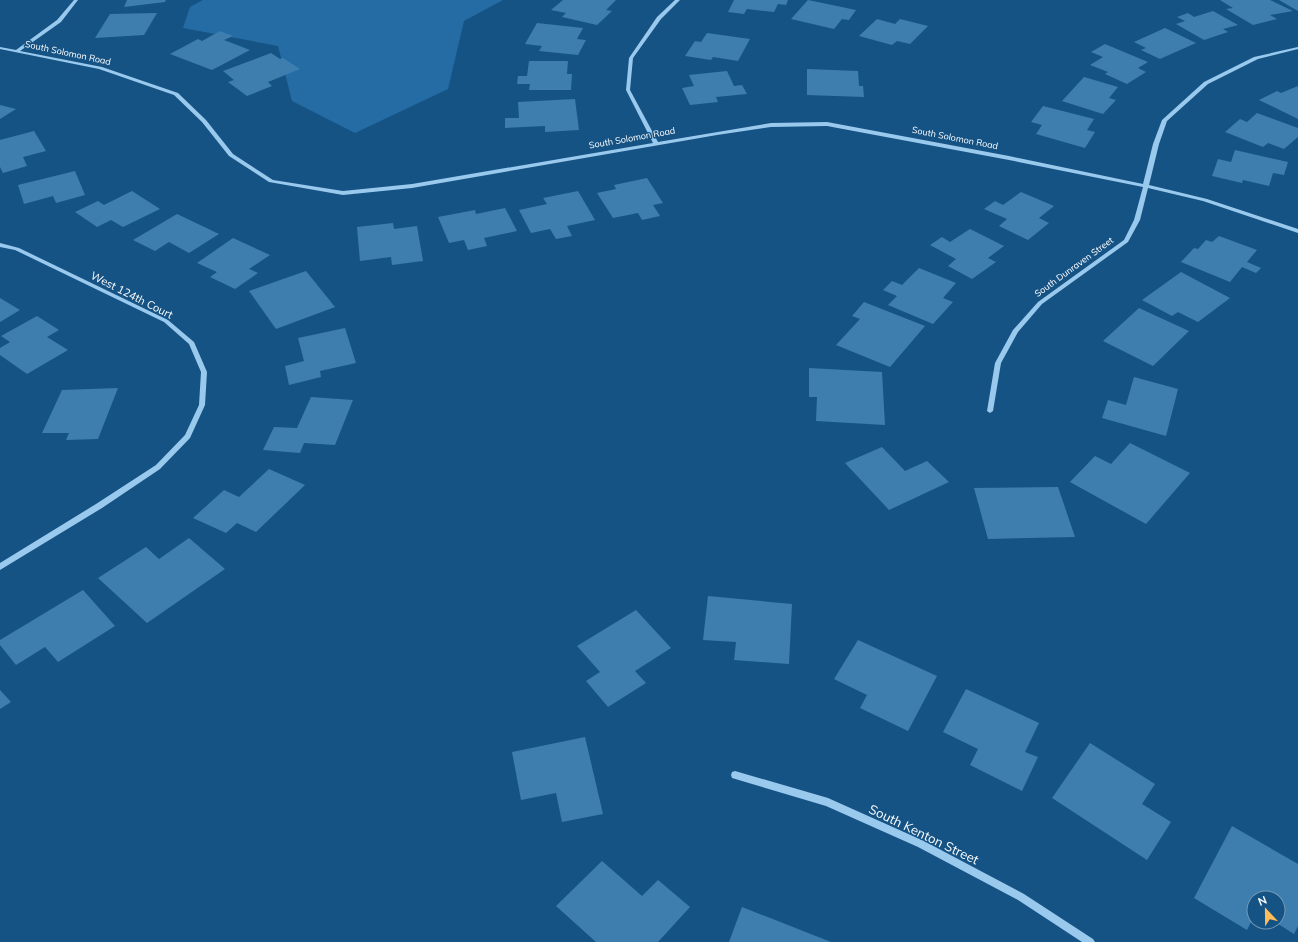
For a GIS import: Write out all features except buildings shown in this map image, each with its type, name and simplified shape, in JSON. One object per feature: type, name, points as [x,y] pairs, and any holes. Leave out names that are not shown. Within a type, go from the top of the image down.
[{"type":"street","points":[[17,52],[59,21],[76,0]]},
{"type":"street","points":[[656,143],[628,90],[631,58],[659,18],[678,0]]},
{"type":"street","name":"South Solomon Road","points":[[0,48],[100,68],[176,94],[204,121],[231,155],[271,181],[343,193],[412,186],[656,143],[771,125],[828,124],[1147,186],[1212,203],[1298,231]]},
{"type":"street","name":"South Dunraven Street","points":[[990,411],[998,363],[1015,331],[1040,303],[1126,241],[1137,220],[1147,186],[1156,144],[1165,120],[1206,83],[1256,58],[1298,48]]},
{"type":"street","name":"West 124th Court","points":[[0,245],[18,249],[166,321],[192,343],[204,372],[202,405],[188,436],[158,467],[99,506],[0,567]]},
{"type":"street","name":"South Kenton Street","points":[[735,775],[828,802],[920,844],[1021,897],[1090,942]]},
{"type":"shaded area","points":[[203,0],[503,0],[464,21],[448,89],[355,133],[292,101],[278,46],[183,28],[190,7]]}]
